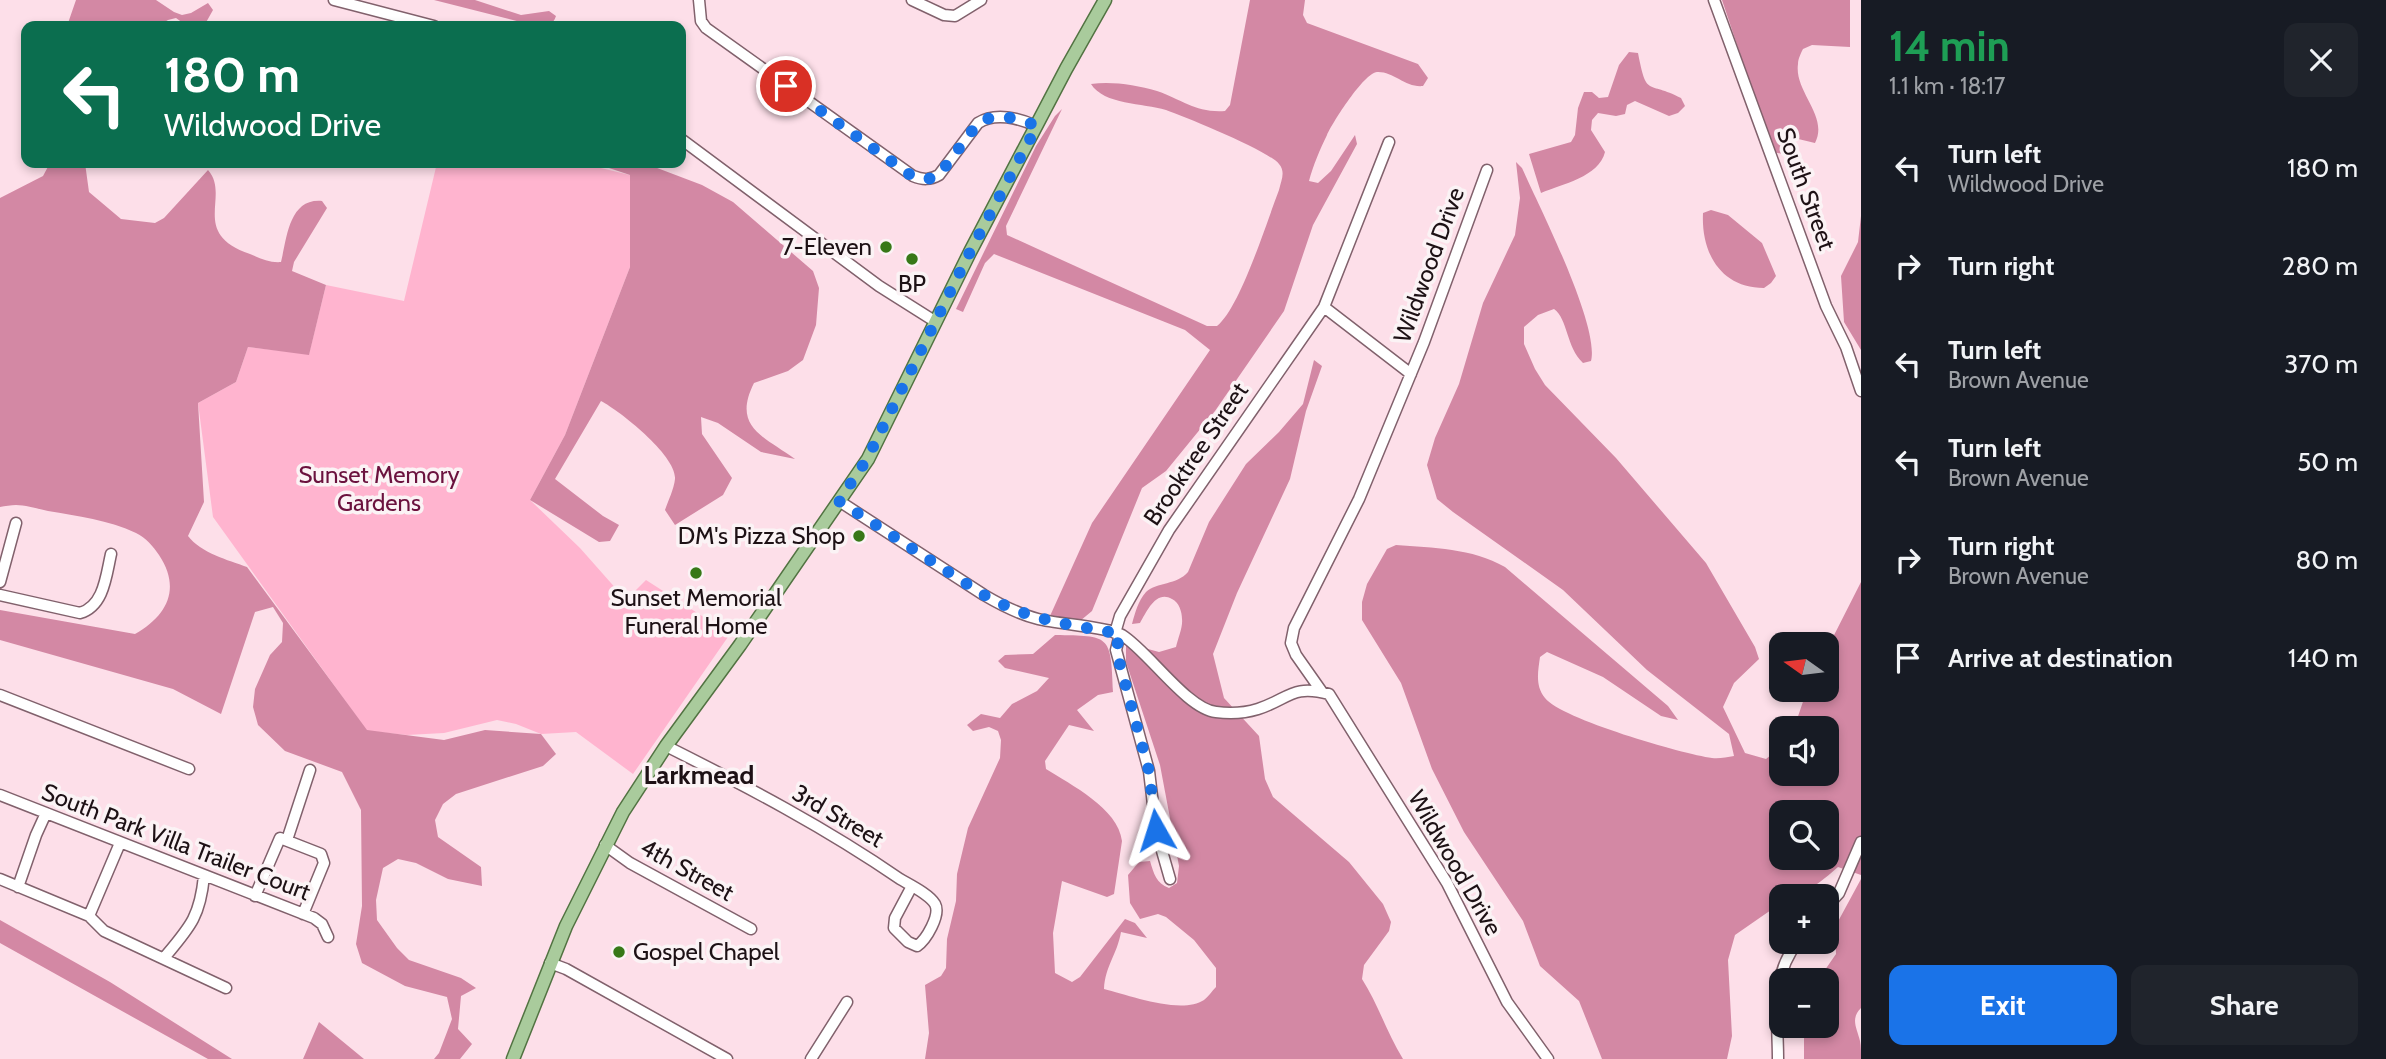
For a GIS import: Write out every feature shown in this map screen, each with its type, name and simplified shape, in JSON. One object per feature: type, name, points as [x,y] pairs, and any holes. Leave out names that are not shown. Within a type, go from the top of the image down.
[{"type":"main road","points":[[513,1059],[550,963],[605,845],[666,746],[747,636],[867,459],[1037,126],[1105,0]]},
{"type":"street","points":[[334,0],[415,21]]},
{"type":"street","points":[[699,0],[701,21],[706,28],[920,180],[939,175],[978,123],[985,119],[1013,118],[1037,126]]},
{"type":"street","points":[[912,0],[944,15],[955,16],[981,0]]},
{"type":"street","name":"South Street","points":[[1714,0],[1826,306],[1846,346],[1861,391]]},
{"type":"street","points":[[1324,307],[1389,142]]},
{"type":"street","points":[[686,143],[879,286],[936,322]]},
{"type":"street","name":"Wildwood Drive","points":[[1487,170],[1410,374],[1359,499],[1294,628],[1291,643],[1296,655],[1322,692],[1329,694],[1447,883],[1507,1002],[1548,1059]]},
{"type":"street","name":"Wildwood Drive","points":[[1324,307],[1410,374]]},
{"type":"street","name":"Brooktree Street","points":[[1118,633],[1120,616],[1169,530],[1324,307]]},
{"type":"street","points":[[839,501],[1009,609],[1038,619],[1118,633],[1194,701],[1212,712],[1235,713],[1259,709],[1296,691],[1322,692]]},
{"type":"street","points":[[0,582],[16,523]]},
{"type":"street","points":[[0,595],[80,613],[89,610],[97,603],[111,554]]},
{"type":"street","points":[[1118,633],[1116,650],[1149,771],[1156,830],[1170,879]]},
{"type":"street","points":[[0,695],[189,769]]},
{"type":"street","name":"3rd Street","points":[[666,746],[814,825],[912,886],[933,901],[937,908],[936,915],[922,942],[917,946],[908,942],[894,928],[895,918],[912,886]]},
{"type":"street","points":[[287,840],[310,770]]},
{"type":"street","name":"South Park Villa Trailer Court","points":[[0,795],[303,914],[322,924],[328,937]]},
{"type":"street","points":[[18,887],[46,813]]},
{"type":"street","points":[[255,896],[281,838],[309,847],[324,857],[324,863],[303,914]]},
{"type":"street","points":[[1839,893],[1861,842]]},
{"type":"street","points":[[89,916],[120,843]]},
{"type":"street","name":"4th Street","points":[[605,845],[630,863],[751,929]]},
{"type":"street","points":[[164,958],[196,916],[204,876]]},
{"type":"street","points":[[0,879],[89,916],[104,931],[226,988]]},
{"type":"street","points":[[1778,1059],[1778,979],[1788,954]]},
{"type":"street","points":[[550,963],[566,969],[727,1059]]},
{"type":"street","points":[[811,1059],[847,1002]]},
{"type":"green space","name":"Sunset Memory Gardens","points":[[436,168],[601,168],[630,175],[630,267],[565,435],[530,500],[580,548],[626,600],[646,580],[730,634],[633,774],[576,732],[541,734],[497,720],[444,733],[407,735],[367,731],[213,517],[198,403],[236,382],[248,347],[309,354],[326,285],[404,301]]},
{"type":"shaded area","points":[[76,0],[156,0],[182,15],[208,3],[213,10],[207,21],[180,21],[176,18],[166,21],[69,21]]},
{"type":"shaded area","points":[[434,0],[475,0],[521,15],[549,11],[556,16],[554,21],[516,21]]},
{"type":"shaded area","points":[[1250,0],[1305,0],[1303,15],[1307,23],[1418,64],[1428,78],[1423,86],[1417,86],[1377,72],[1371,74],[1349,99],[1327,135],[1309,181],[1318,183],[1331,171],[1355,135],[1357,144],[1313,225],[1284,311],[1215,411],[1166,471],[1142,488],[1092,611],[1080,621],[1050,616],[1092,523],[1210,350],[1185,330],[994,254],[985,263],[963,312],[956,309],[1036,146],[1062,109],[1006,226],[1007,235],[1207,326],[1217,326],[1235,302],[1244,283],[1279,190],[1281,167],[1260,151],[1208,127],[1166,110],[1114,100],[1097,91],[1091,84],[1116,83],[1141,87],[1198,108],[1225,111],[1230,105]]},
{"type":"shaded area","points":[[1722,0],[1850,0],[1850,47],[1812,45],[1803,49],[1798,60],[1801,84],[1818,123],[1815,143],[1790,137],[1783,154],[1773,152]]},
{"type":"shaded area","points":[[1629,52],[1638,53],[1644,77],[1650,86],[1681,98],[1685,106],[1678,113],[1669,116],[1635,101],[1627,105],[1625,114],[1616,116],[1598,113],[1592,120],[1591,130],[1605,152],[1601,161],[1579,179],[1541,193],[1529,154],[1571,142],[1575,135],[1578,108],[1584,92],[1592,92],[1599,98],[1608,97],[1619,65]]},
{"type":"shaded area","points":[[1516,162],[1522,168],[1578,295],[1591,344],[1591,361],[1583,363],[1577,356],[1562,319],[1554,309],[1538,315],[1524,327],[1524,344],[1545,385],[1616,458],[1706,563],[1755,647],[1759,659],[1734,683],[1723,707],[1745,753],[1766,759],[1769,757],[1769,786],[1839,786],[1839,716],[1798,716],[1803,702],[1839,702],[1839,632],[1836,632],[1861,582],[1861,875],[1839,867],[1839,800],[1769,800],[1769,870],[1834,870],[1817,884],[1769,884],[1769,911],[1735,935],[1728,960],[1732,1036],[1727,1059],[1602,1059],[1579,1001],[1540,966],[1523,921],[1464,832],[1432,769],[1401,683],[1362,620],[1362,602],[1367,584],[1387,549],[1396,545],[1438,548],[1479,556],[1505,567],[1668,706],[1678,720],[1661,716],[1603,677],[1547,652],[1540,657],[1538,673],[1538,684],[1545,698],[1574,716],[1651,743],[1712,758],[1734,756],[1729,734],[1647,670],[1563,590],[1437,499],[1427,465],[1435,438],[1459,384],[1483,303],[1515,235],[1520,198]]},
{"type":"shaded area","points":[[47,168],[86,168],[89,192],[121,219],[155,223],[164,218],[208,170],[214,180],[216,225],[221,236],[232,245],[273,262],[281,262],[291,221],[303,206],[322,201],[327,208],[294,262],[292,271],[326,285],[309,355],[248,347],[236,382],[198,403],[204,502],[188,536],[207,551],[247,567],[367,730],[444,740],[485,730],[541,734],[556,754],[543,766],[456,794],[443,804],[435,820],[438,837],[481,867],[482,886],[448,879],[416,863],[398,859],[383,868],[376,900],[377,920],[397,948],[409,960],[461,978],[476,988],[461,996],[458,1029],[472,1044],[460,1059],[434,1059],[452,1019],[447,997],[405,986],[362,963],[356,944],[362,906],[361,810],[342,772],[285,751],[258,725],[253,707],[255,689],[270,655],[282,642],[283,623],[273,607],[255,612],[221,714],[173,689],[0,640],[0,610],[135,634],[146,627],[163,609],[170,589],[166,567],[159,555],[149,542],[136,533],[104,522],[28,506],[0,507],[0,198],[43,176]]},
{"type":"shaded area","points":[[609,168],[657,168],[702,185],[733,202],[813,271],[819,288],[816,325],[803,360],[788,371],[754,383],[748,398],[747,410],[754,429],[795,459],[761,452],[718,423],[701,417],[702,434],[732,478],[723,495],[675,525],[665,510],[675,479],[673,469],[646,435],[601,401],[555,479],[619,525],[610,541],[599,542],[530,500],[565,435],[630,267],[630,175]]},
{"type":"shaded area","points":[[1711,210],[1728,215],[1762,243],[1776,276],[1771,283],[1764,288],[1736,282],[1717,266],[1710,254],[1703,228],[1703,213]]},
{"type":"shaded area","points":[[1861,216],[1861,350],[1844,322],[1841,276],[1858,242]]},
{"type":"shaded area","points":[[1314,360],[1322,366],[1306,411],[1290,479],[1237,593],[1213,654],[1224,698],[1259,736],[1265,779],[1273,797],[1349,862],[1383,904],[1391,922],[1389,931],[1364,965],[1362,979],[1403,1059],[925,1059],[929,1033],[925,985],[941,976],[946,968],[947,939],[956,901],[957,874],[968,828],[1000,758],[1001,740],[998,731],[989,727],[973,731],[967,725],[981,714],[1000,718],[1012,704],[1037,691],[1049,678],[1005,668],[998,661],[1005,655],[1033,654],[1055,635],[1087,636],[1104,642],[1111,659],[1113,692],[1098,695],[1077,710],[1094,731],[1069,725],[1045,761],[1046,769],[1103,808],[1119,829],[1122,841],[1114,894],[1107,897],[1062,881],[1053,933],[1055,973],[1072,982],[1080,977],[1125,919],[1135,923],[1147,938],[1121,932],[1104,989],[1169,1005],[1182,1005],[1204,1000],[1216,987],[1216,968],[1194,940],[1166,917],[1158,914],[1140,919],[1130,903],[1128,875],[1139,862],[1150,861],[1158,881],[1169,888],[1177,883],[1179,866],[1160,765],[1126,662],[1126,643],[1159,652],[1176,647],[1182,622],[1177,602],[1161,597],[1153,603],[1140,623],[1132,624],[1139,603],[1146,592],[1188,572],[1209,522],[1246,464],[1303,404]]},
{"type":"shaded area","points":[[1861,879],[1861,1008],[1855,1020],[1861,1059],[1804,1059],[1804,1038],[1839,1038],[1839,968],[1826,968],[1836,954],[1839,954],[1839,920]]},
{"type":"shaded area","points":[[0,920],[110,982],[232,1059],[208,1059],[0,943]]},
{"type":"shaded area","points":[[319,1022],[364,1059],[303,1059]]},
{"type":"place","name":"7-Eleven","points":[[886,247]]},
{"type":"place","name":"BP","points":[[912,259]]},
{"type":"place","name":"DM's Pizza Shop","points":[[859,536]]},
{"type":"place","name":"Sunset Memorial Funeral Home","points":[[696,573]]},
{"type":"place","name":"Gospel Chapel","points":[[619,952]]},
{"type":"district","name":"Larkmead","points":[[699,775]]},
{"type":"route","points":[[786,86],[920,180],[939,175],[978,123],[985,119],[1013,118],[1037,126],[970,252],[867,459],[839,501],[1009,609],[1038,619],[1120,634],[1116,650],[1149,771],[1156,830]]}]
